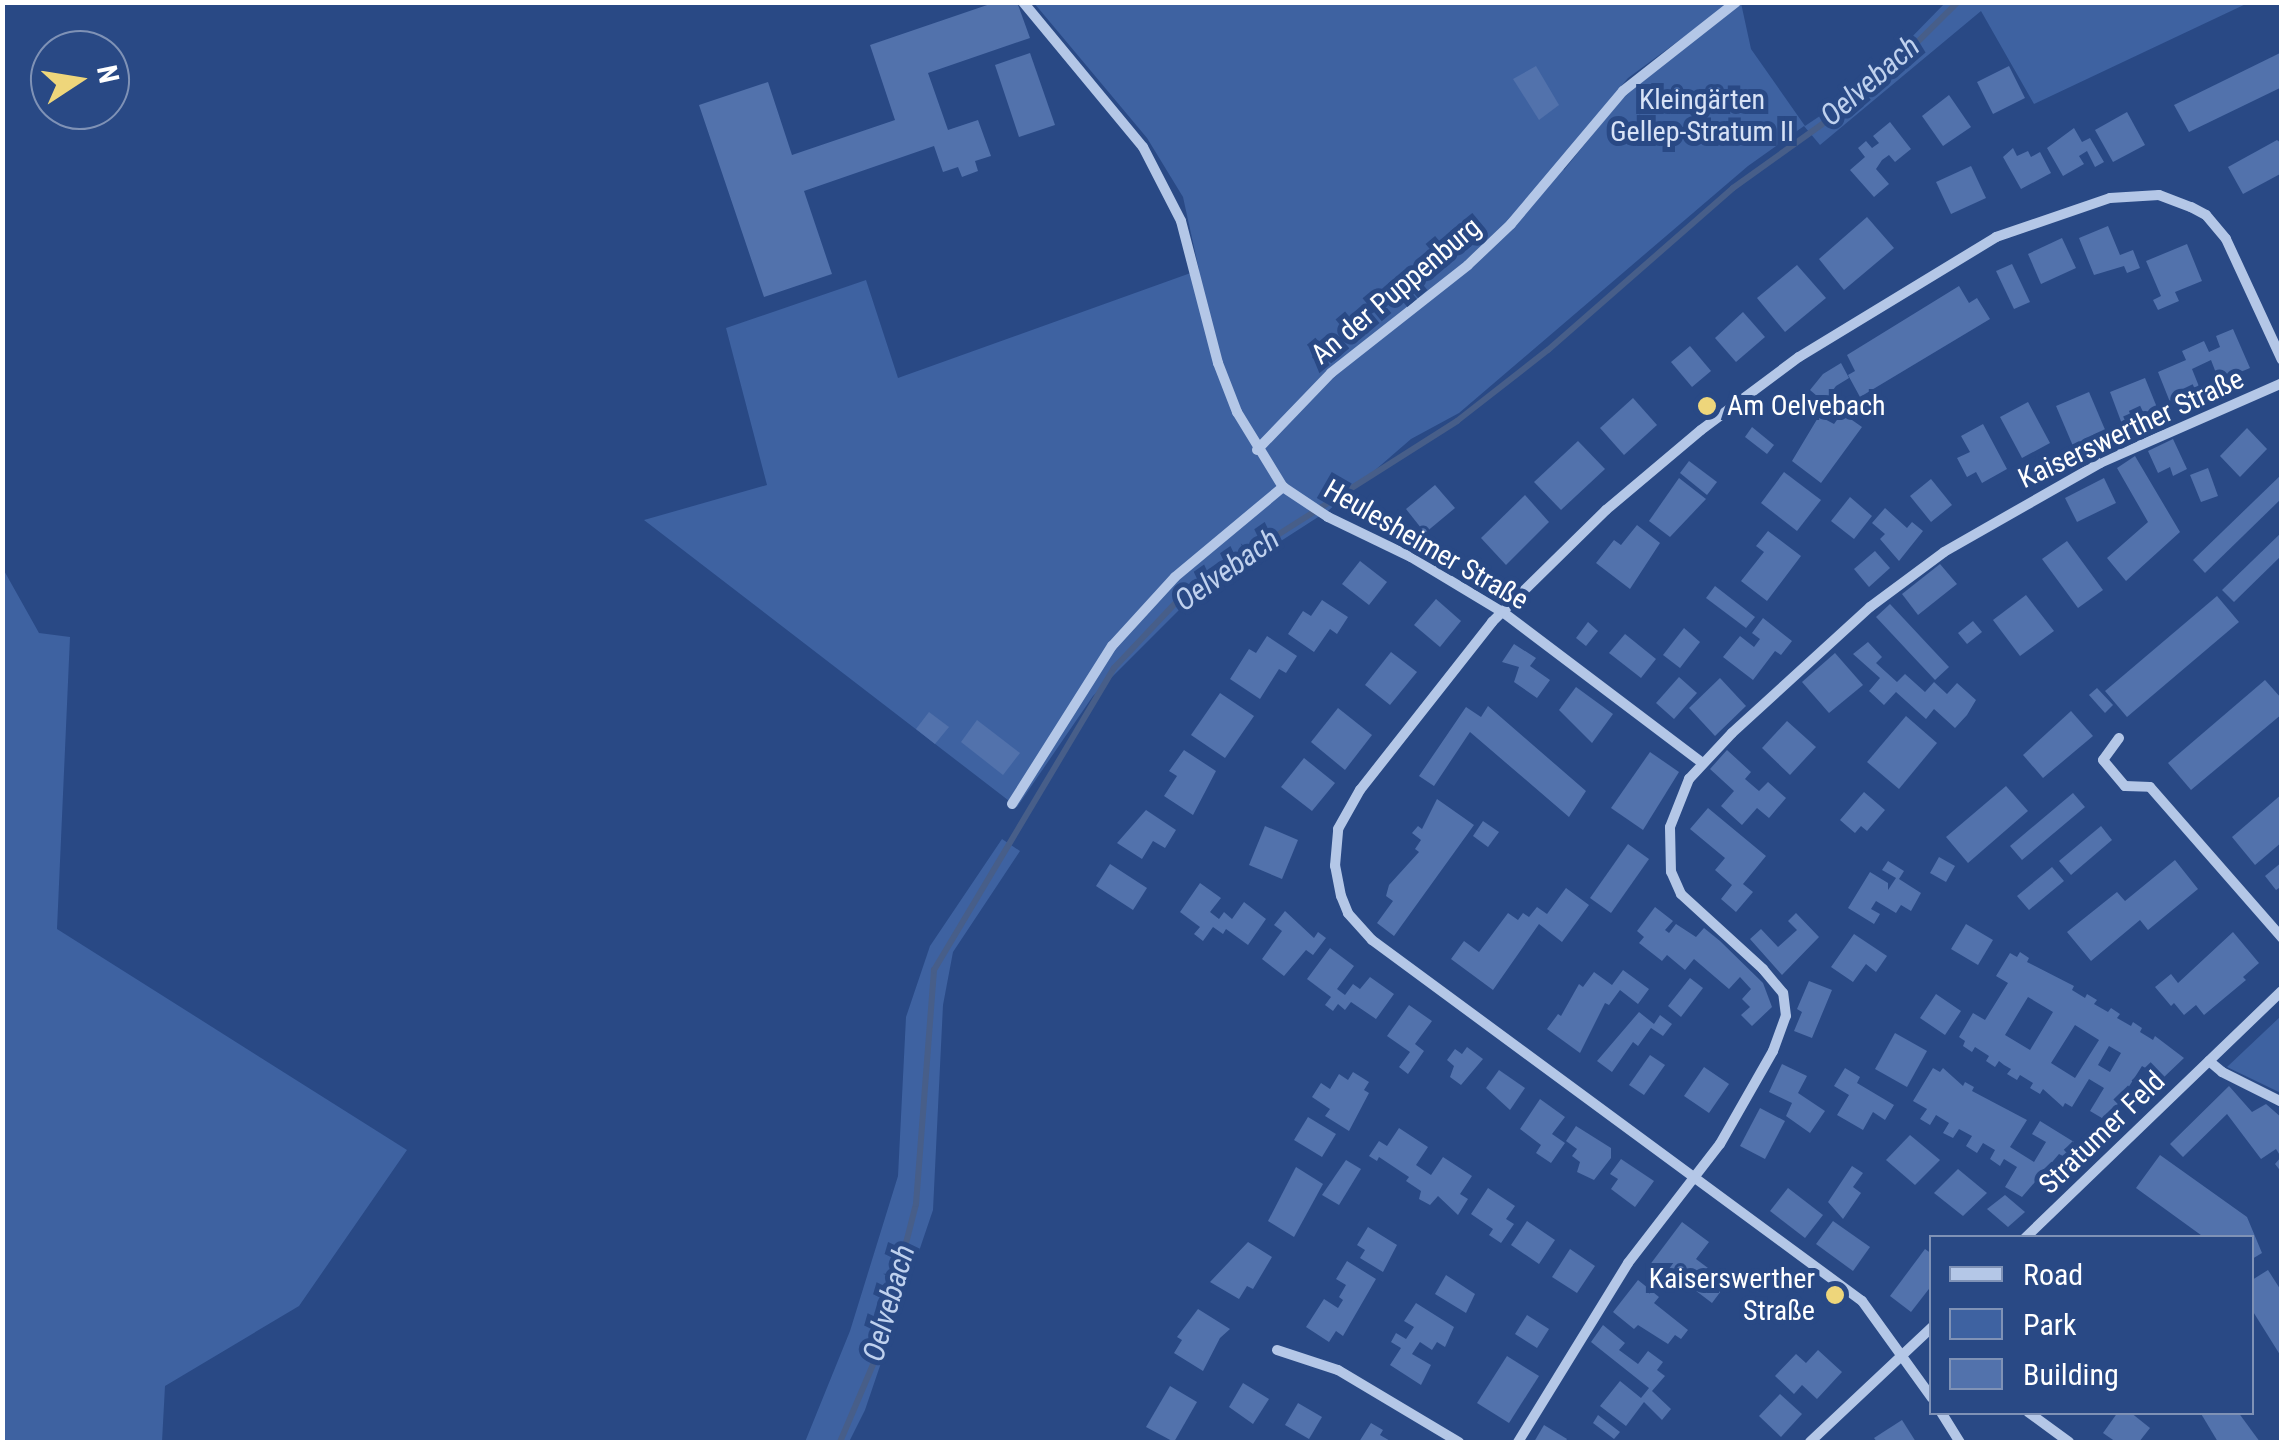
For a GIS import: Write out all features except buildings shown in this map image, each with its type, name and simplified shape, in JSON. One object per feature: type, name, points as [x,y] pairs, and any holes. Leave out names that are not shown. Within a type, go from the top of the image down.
[{"type":"street","name":"Heulesheimer Straße","points":[[1024,2],[1143,147],[1181,220],[1218,363],[1257,450],[1283,487],[1328,518],[1411,557],[1504,612],[1702,764]]},
{"type":"street","name":"An der Puppenburg","points":[[1257,450],[1331,373],[1468,266],[1510,224],[1623,91],[1665,54],[1736,2]]},
{"type":"street","points":[[1929,1393],[1906,1356],[1862,1300],[1372,940],[1348,913],[1340,896],[1335,866],[1338,830],[1360,790],[1504,612],[1606,510],[1785,368],[1996,237],[2054,214],[2137,194],[2172,199],[2206,215],[2233,252],[2282,360]]},
{"type":"street","name":"Kaiserswerther Straße","points":[[1518,1442],[1628,1263],[1696,1176],[1751,1093],[1786,1016],[1783,992],[1764,969],[1681,894],[1671,872],[1670,827],[1689,779],[1888,590],[1944,552],[2100,463],[2282,383]]},
{"type":"street","points":[[1012,804],[1112,646],[1175,577],[1283,487]]},
{"type":"street","points":[[2119,738],[2103,760],[2125,786],[2150,788],[2282,938]]},
{"type":"street","name":"Stratumer Feld","points":[[2028,1235],[2282,991]]},
{"type":"street","points":[[2210,1061],[2222,1072],[2282,1102]]},
{"type":"street","points":[[1810,1442],[1929,1330]]},
{"type":"street","points":[[1277,1350],[1338,1370],[1459,1442]]},
{"type":"street","points":[[2032,1415],[2069,1442]]},
{"type":"street","points":[[1943,1417],[1960,1442]]},
{"type":"green space","name":"Kleingärten Gellep-Stratum II","points":[[1034,3],[1730,3],[1628,78],[1559,161],[1564,170],[1622,98],[1661,60],[1741,3],[1751,49],[1805,126],[1863,87],[1945,3],[2248,3],[2034,104],[1981,11],[1820,145],[1804,126],[1748,166],[1459,413],[1411,439],[1329,510],[1189,600],[1093,696],[1017,807],[644,520],[767,485],[726,328],[866,280],[898,378],[1199,270],[1183,197],[1147,138]]},
{"type":"green space","points":[[2,567],[39,633],[70,637],[57,929],[407,1150],[299,1306],[165,1386],[162,1442],[3,1442]]},
{"type":"green space","points":[[1002,839],[1020,851],[953,952],[943,1005],[933,1210],[865,1410],[849,1442],[805,1442],[850,1331],[898,1176],[906,1017],[930,946]]},
{"type":"green space","points":[[2281,1016],[2281,1093],[2227,1067]]},
{"type":"waterway","name":"Oelvebach","points":[[840,1442],[878,1353],[916,1204],[934,970],[1114,668],[1183,595],[1457,421],[1548,350],[1733,188],[1867,92],[1958,2]]},
{"type":"place","name":"Am Oelvebach","points":[[1707,406]]},
{"type":"place","name":"Kaiserswerther Straße","points":[[1835,1295]]}]
